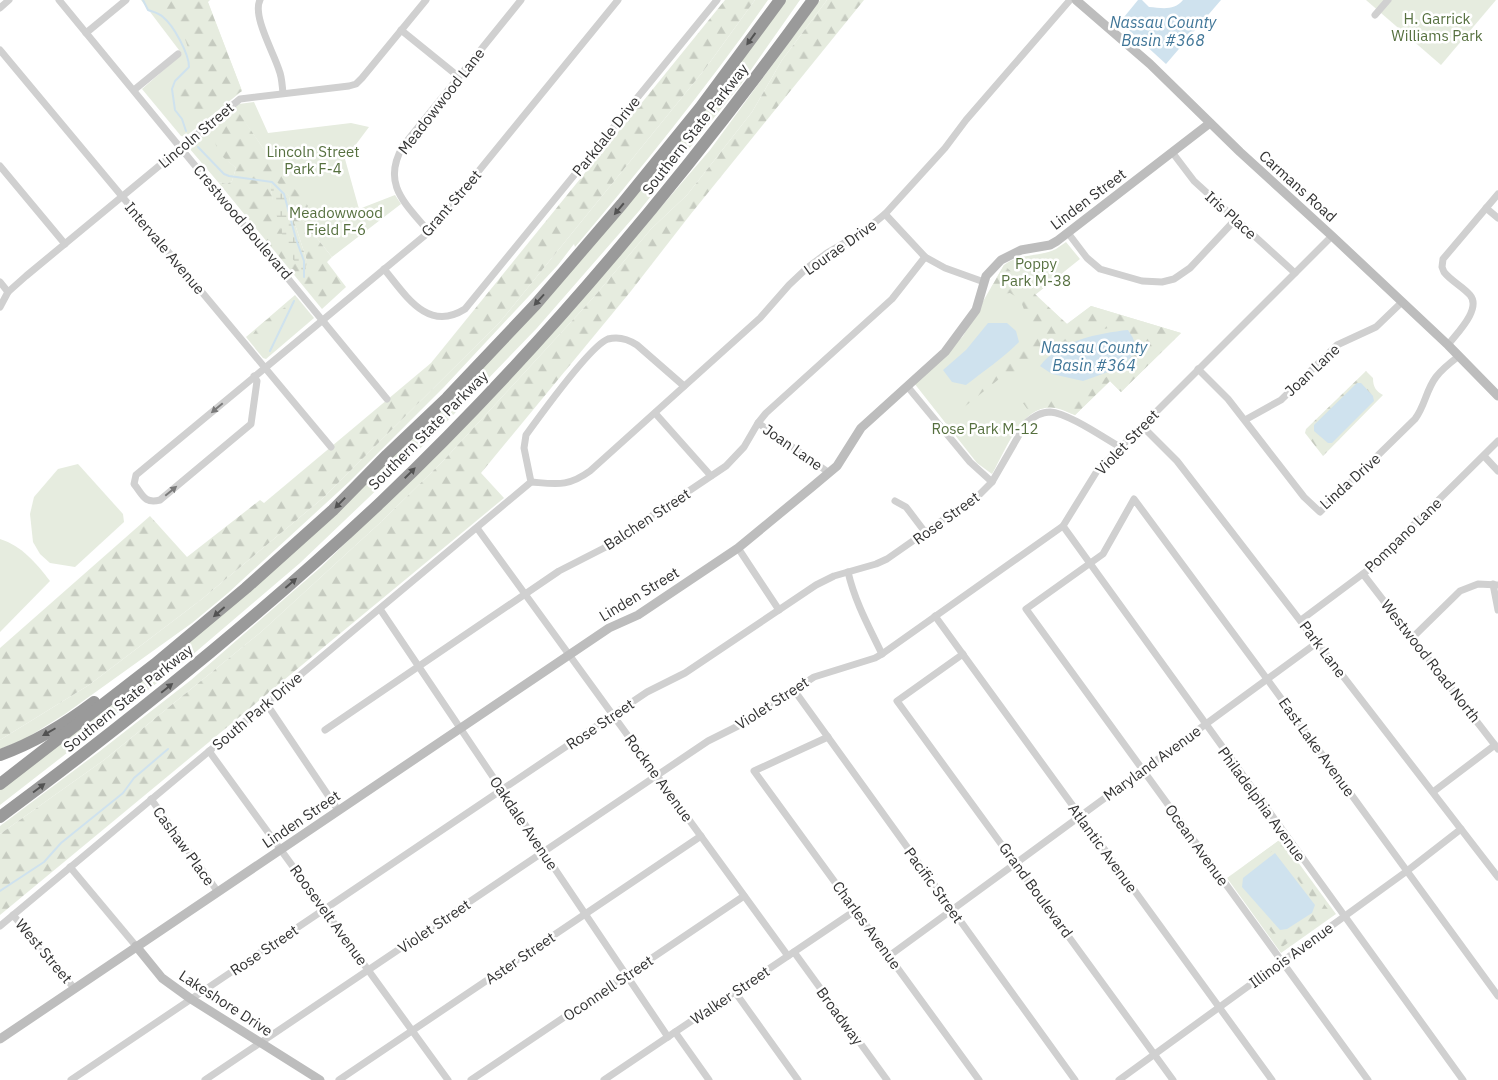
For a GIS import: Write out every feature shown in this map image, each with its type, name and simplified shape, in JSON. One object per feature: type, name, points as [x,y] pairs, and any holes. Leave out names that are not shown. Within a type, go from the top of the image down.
[{"type":"highway","name":"Southern State Parkway","points":[[0,784],[101,708],[204,624],[333,510],[446,398],[536,304],[622,204],[684,128],[780,0]]},
{"type":"highway","name":"Southern State Parkway","points":[[0,817],[71,765],[231,636],[345,535],[444,439],[509,371],[639,226],[705,145],[813,0]]},
{"type":"highway","points":[[0,755],[53,730],[84,710],[139,666],[204,624]]},
{"type":"street","points":[[0,8],[9,0]]},
{"type":"street","name":"Crestwood Boulevard","points":[[59,0],[387,399]]},
{"type":"street","points":[[86,33],[126,0]]},
{"type":"street","points":[[260,0],[258,7],[260,20],[280,72],[284,93]]},
{"type":"street","name":"Lincoln Street","points":[[0,307],[8,292],[240,99],[356,84],[426,0]]},
{"type":"street","name":"Meadowwood Lane","points":[[429,232],[398,194],[394,182],[394,168],[397,156],[403,146],[521,0]]},
{"type":"street","name":"Grant Street","points":[[254,376],[257,381],[251,424],[160,500],[152,502],[147,500],[134,484],[136,475],[254,376],[429,232],[618,0]]},
{"type":"street","name":"Parkdale Drive","points":[[384,269],[418,308],[426,314],[442,317],[453,316],[465,309],[717,0]]},
{"type":"street","name":"Lourae Drive","points":[[531,482],[561,485],[579,480],[760,318],[807,268],[827,253],[863,232],[885,214],[945,148],[966,120],[1070,0]]},
{"type":"street","name":"Carmans Road","points":[[1076,0],[1150,64],[1210,123],[1448,345],[1498,396]]},
{"type":"street","points":[[1375,15],[1388,0]]},
{"type":"street","points":[[401,30],[459,77]]},
{"type":"street","name":"Intervale Avenue","points":[[0,50],[330,447]]},
{"type":"street","points":[[134,90],[178,54]]},
{"type":"street","name":"Linden Street","points":[[0,1039],[609,628],[638,615],[738,548],[837,466],[861,428],[945,352],[976,310],[986,276],[1001,260],[1022,250],[1050,245],[1210,123]]},
{"type":"street","name":"Iris Place","points":[[1172,152],[1194,182],[1295,273]]},
{"type":"street","points":[[0,166],[65,244]]},
{"type":"street","points":[[1448,345],[1468,320],[1474,302],[1471,296],[1444,272],[1442,267],[1443,260],[1498,194]]},
{"type":"street","points":[[1486,208],[1498,218]]},
{"type":"street","points":[[885,214],[925,256],[945,268],[984,282]]},
{"type":"street","points":[[1068,233],[1087,258],[1100,269],[1142,281],[1162,282],[1174,279],[1190,268],[1236,220]]},
{"type":"street","name":"Violet Street","points":[[205,1080],[708,741],[740,725],[814,677],[876,658],[1062,526],[1097,470],[1332,236]]},
{"type":"street","name":"Balchen Street","points":[[325,730],[559,571],[604,548],[726,466],[739,455],[758,423],[778,402],[887,304],[925,256]]},
{"type":"street","points":[[0,282],[8,292]]},
{"type":"street","name":"Joan Lane","points":[[1245,420],[1281,400],[1337,345],[1376,327],[1402,302]]},
{"type":"street","points":[[531,482],[524,448],[526,435],[558,393],[601,343],[615,338],[629,340],[684,386]]},
{"type":"street","name":"Linda Drive","points":[[1198,369],[1228,399],[1304,497],[1320,512],[1414,419],[1424,404],[1435,377],[1459,356]]},
{"type":"street","points":[[907,386],[970,462],[992,482]]},
{"type":"street","name":"Rose Street","points":[[71,1080],[646,692],[685,673],[816,585],[834,576],[887,559],[980,494],[992,482],[1026,423],[1033,417],[1041,413],[1051,412],[1062,415],[1120,447]]},
{"type":"street","points":[[655,413],[711,476]]},
{"type":"street","name":"Joan Lane","points":[[758,423],[828,472]]},
{"type":"street","name":"Park Lane","points":[[1142,426],[1178,461],[1498,877]]},
{"type":"street","name":"Pompano Lane","points":[[1301,620],[1363,574],[1498,441]]},
{"type":"street","points":[[1484,456],[1498,471]]},
{"type":"street","name":"South Park Drive","points":[[0,926],[531,482]]},
{"type":"street","name":"East Lake Avenue","points":[[1089,564],[1103,554],[1134,499],[1268,679],[1498,996]]},
{"type":"street","points":[[895,501],[906,507],[925,532]]},
{"type":"street","name":"Philadelphia Avenue","points":[[1062,526],[1463,1080]]},
{"type":"street","name":"Rockne Avenue","points":[[477,528],[744,896],[791,954]]},
{"type":"street","points":[[738,548],[779,610]]},
{"type":"street","name":"Ocean Avenue","points":[[1089,564],[1026,609],[1368,1080]]},
{"type":"street","points":[[848,572],[860,609],[882,654]]},
{"type":"street","name":"Westwood Road North","points":[[1363,574],[1496,747]]},
{"type":"street","points":[[1412,638],[1460,592],[1478,584],[1495,584],[1498,610]]},
{"type":"street","name":"Oakdale Avenue","points":[[380,609],[626,975],[709,1080]]},
{"type":"street","name":"Atlantic Avenue","points":[[935,616],[1272,1080]]},
{"type":"street","name":"Maryland Avenue","points":[[889,956],[1318,642]]},
{"type":"street","name":"Grand Boulevard","points":[[962,654],[897,701],[1174,1080]]},
{"type":"street","name":"Pacific Street","points":[[794,690],[1075,1080]]},
{"type":"street","points":[[266,704],[338,810]]},
{"type":"street","name":"Charles Avenue","points":[[828,737],[754,771],[979,1080]]},
{"type":"street","points":[[1433,792],[1496,747]]},
{"type":"street","name":"Roosevelt Avenue","points":[[209,751],[448,1080]]},
{"type":"street","name":"Cashaw Place","points":[[151,800],[218,892]]},
{"type":"street","name":"Illinois Avenue","points":[[1119,1080],[1407,871],[1461,829]]},
{"type":"street","name":"Aster Street","points":[[339,1080],[700,836]]},
{"type":"street","name":"Lakeshore Drive","points":[[70,867],[162,978],[191,999],[320,1080]]},
{"type":"street","name":"Oconnell Street","points":[[471,1080],[744,896]]},
{"type":"street","name":"Walker Street","points":[[604,1080],[856,910]]},
{"type":"street","name":"West Street","points":[[13,915],[74,988]]},
{"type":"street","name":"Broadway","points":[[791,954],[887,1080]]},
{"type":"street","points":[[735,992],[798,1080]]},
{"type":"green space","points":[[141,0],[210,0],[208,2],[242,91],[185,137],[181,136],[142,89],[182,54]]},
{"type":"green space","points":[[156,0],[207,0],[242,91],[220,104],[201,111],[191,110],[179,101],[180,88],[194,65],[185,39]]},
{"type":"green space","points":[[725,0],[755,0],[705,69],[500,322],[323,498],[202,599],[89,685],[0,740],[0,648],[150,516],[187,557],[260,500],[264,503],[431,363]]},
{"type":"green space","points":[[755,0],[768,0],[674,126],[575,247],[574,244],[558,265],[444,387],[349,482],[228,593],[192,623],[65,714],[25,739],[0,749],[0,740],[89,685],[202,599],[323,498],[500,322],[705,69]]},
{"type":"green space","points":[[786,0],[800,0],[741,84],[639,211],[537,328],[430,439],[300,563],[184,662],[0,805],[0,789],[162,663],[465,386],[723,85]]},
{"type":"green space","points":[[820,0],[827,0],[782,60],[752,112],[687,195],[651,229],[593,298],[444,460],[382,521],[261,632],[104,760],[0,834],[0,826],[191,680],[320,568],[456,435],[587,293],[710,150]]},
{"type":"green space","points":[[827,0],[864,0],[631,291],[481,473],[504,498],[0,915],[0,834],[104,760],[261,632],[382,521],[444,460],[593,298],[651,229],[687,195],[752,112],[782,60]]},
{"type":"green space","name":"H. Garrick Williams Park","points":[[1366,0],[1496,0],[1441,65]]},
{"type":"green space","points":[[254,102],[268,133],[351,123],[369,127],[345,159],[359,209],[395,195],[401,204],[332,257],[300,217],[263,148],[237,111],[224,121],[228,161],[236,168],[232,181],[227,184],[218,182],[189,148],[189,145],[239,104]]},
{"type":"green space","points":[[237,110],[263,148],[308,206],[300,217],[332,257],[327,262],[346,287],[322,309],[218,182],[227,184],[232,181],[236,168],[218,151],[216,139],[220,128]],"holes":[[[270,178],[289,196],[292,215],[307,261],[281,223],[271,191]]]},
{"type":"green space","points":[[269,177],[278,183],[289,196],[292,215],[307,261],[304,277],[286,248],[273,203]]},
{"type":"green space","points":[[1066,242],[1080,259],[1035,295],[1067,324],[1091,306],[1181,333],[1121,392],[1110,381],[1075,415],[1054,407],[1042,408],[1032,413],[1016,431],[992,474],[977,463],[914,383],[963,336],[1004,265],[1016,259],[1056,249]]},
{"type":"green space","points":[[1004,265],[1067,324],[1091,306],[1181,333],[1121,392],[1110,381],[1075,415],[1053,408],[1043,408],[1030,413],[1023,403],[1037,397],[1069,398],[1081,393],[1122,367],[1137,350],[1128,330],[1115,326],[1080,336],[1008,379],[1004,375],[963,408],[964,397],[1016,355],[1030,339],[1030,325],[1020,299],[1010,293],[996,295],[991,291]]},
{"type":"green space","points":[[295,295],[314,318],[266,359],[263,358],[246,337]]},
{"type":"green space","points":[[287,306],[279,320],[258,342],[251,338],[262,324]]},
{"type":"green space","points":[[1366,371],[1373,378],[1375,388],[1383,395],[1323,456],[1305,433],[1306,429]]},
{"type":"green space","points":[[78,464],[123,514],[124,522],[75,567],[50,563],[40,554],[33,542],[30,514],[34,497],[58,469]]},
{"type":"green space","points":[[0,539],[22,551],[50,581],[0,632]]},
{"type":"green space","points":[[1281,839],[1336,914],[1281,953],[1227,878]]},
{"type":"green space","points":[[1278,841],[1330,912],[1326,917],[1282,947],[1238,886],[1263,914],[1274,931],[1281,935],[1296,928],[1311,916],[1318,907],[1277,851],[1274,850],[1252,864],[1244,866]]},
{"type":"water","name":"Nassau County Basin #368","points":[[1138,0],[1142,0],[1149,7],[1163,8],[1176,6],[1183,0],[1221,0],[1166,64],[1120,22]]},
{"type":"water","points":[[988,323],[1007,323],[1016,331],[1019,342],[966,385],[952,382],[943,370],[966,350]]},
{"type":"water","name":"Nassau County Basin #364","points":[[1128,330],[1137,350],[1122,367],[1083,381],[1052,374],[1040,366],[1048,357],[1068,344],[1092,336]]},
{"type":"water","points":[[1357,383],[1361,383],[1373,396],[1374,401],[1332,443],[1328,443],[1314,431],[1314,425]]},
{"type":"water","points":[[1275,853],[1315,905],[1312,913],[1287,929],[1280,930],[1242,887],[1243,878]]},
{"type":"waterway","points":[[143,0],[148,10],[161,16],[172,27],[188,61],[189,67],[175,81],[172,89],[175,110],[182,119],[186,131]]},
{"type":"waterway","points":[[198,147],[224,174],[272,182],[284,194],[304,261],[304,277]]},
{"type":"waterway","points":[[270,351],[294,301]]},
{"type":"waterway","points":[[0,891],[44,862],[61,843],[123,793],[134,778],[168,749]]},
{"type":"park label","name":"Lincoln Street Park F-4","points":[[313,160]]},
{"type":"park label","name":"Meadowwood Field F-6","points":[[336,220]]},
{"type":"park label","name":"Poppy Park M-38","points":[[1036,272]]},
{"type":"park label","name":"Rose Park M-12","points":[[985,428]]}]
